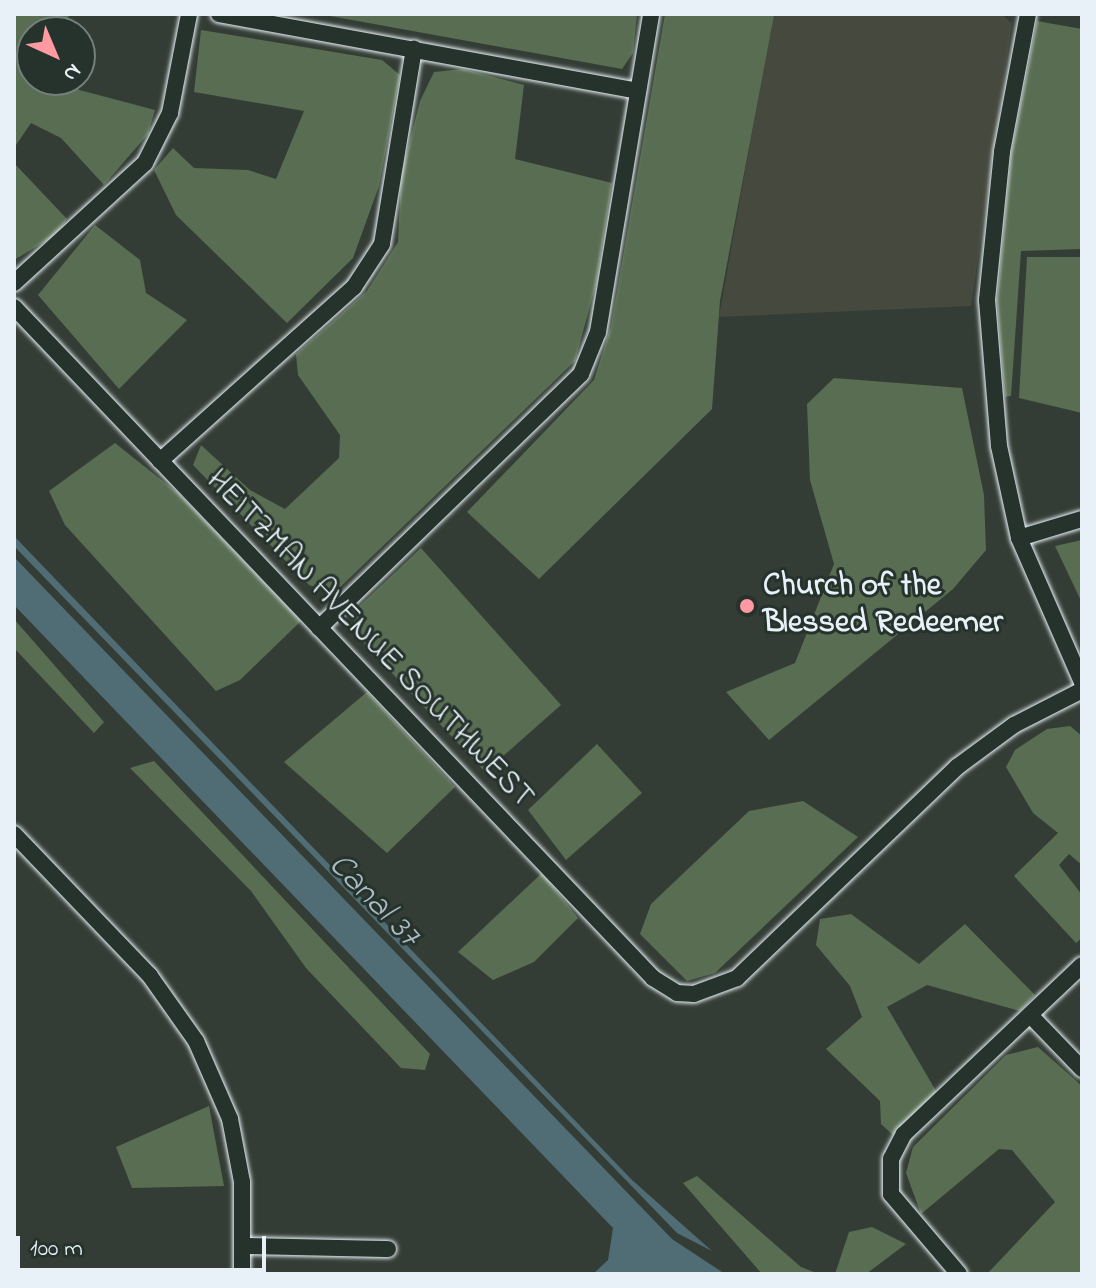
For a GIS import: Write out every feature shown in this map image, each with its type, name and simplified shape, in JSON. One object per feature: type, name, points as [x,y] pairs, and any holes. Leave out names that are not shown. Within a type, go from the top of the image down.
[{"type":"street","points":[[14,283],[145,163],[170,113],[189,14]]},
{"type":"street","points":[[219,14],[638,91]]},
{"type":"street","points":[[319,628],[581,374],[598,332],[651,14]]},
{"type":"street","points":[[1028,14],[1002,152],[987,300],[999,446],[1019,538],[1082,682]]},
{"type":"street","points":[[160,461],[354,287],[382,244],[414,49]]},
{"type":"street","name":"HEITZMAN AVENUE SOUTHWEST","points":[[14,307],[653,978],[694,994],[737,978],[957,767],[1014,725],[1082,690]]},
{"type":"street","points":[[1019,538],[1082,519]]},
{"type":"street","points":[[14,834],[150,976],[196,1041],[230,1119],[245,1246],[242,1274]]},
{"type":"street","points":[[959,1274],[909,1222],[889,1175],[904,1134],[1082,965]]},
{"type":"street","points":[[1030,1015],[1082,1069]]},
{"type":"street","points":[[245,1246],[388,1249]]},
{"type":"shaded area","points":[[773,14],[1001,14],[1012,23],[971,306],[719,317]]},
{"type":"green space","points":[[14,14],[69,14],[16,16],[16,96],[96,94],[155,110],[148,134],[104,185],[61,138],[31,123],[14,148]]},
{"type":"green space","points":[[319,14],[637,14],[633,53],[622,69]]},
{"type":"green space","points":[[665,14],[774,15],[720,301],[712,409],[539,579],[467,512],[594,380],[611,326]]},
{"type":"green space","points":[[1037,21],[1082,29],[1082,249],[1021,251],[1011,396],[1005,397],[997,301],[1011,155]]},
{"type":"green space","points":[[201,30],[382,60],[400,75],[379,186],[353,258],[287,323],[176,215],[154,170],[173,148],[194,168],[248,170],[276,179],[304,111],[194,92]]},
{"type":"green space","points":[[463,69],[524,85],[515,159],[612,183],[596,284],[575,361],[333,594],[309,585],[193,465],[201,445],[250,490],[285,509],[339,458],[340,435],[298,375],[296,354],[367,291],[398,242],[401,176],[420,101],[434,72]]},
{"type":"green space","points":[[14,163],[67,219],[56,235],[14,260]]},
{"type":"green space","points":[[95,225],[140,260],[146,293],[187,320],[119,389],[38,295]]},
{"type":"green space","points":[[1027,257],[1082,257],[1082,413],[1019,398]]},
{"type":"green space","points":[[834,378],[962,388],[984,495],[986,550],[953,589],[769,740],[726,692],[795,663],[834,564],[810,480],[807,404]]},
{"type":"green space","points":[[115,443],[178,493],[301,621],[240,680],[216,691],[65,525],[49,491]]},
{"type":"green space","points":[[1082,540],[1082,603],[1055,546]]},
{"type":"green space","points":[[421,548],[561,705],[485,772],[358,637],[352,613]]},
{"type":"green space","points":[[14,619],[104,722],[94,733],[14,648]]},
{"type":"green space","points":[[367,692],[455,787],[387,853],[284,762]]},
{"type":"green space","points":[[1070,726],[1082,736],[1082,865],[1069,854],[1059,865],[1082,895],[1082,938],[1076,943],[1014,876],[1058,833],[1033,813],[1006,767],[1015,750],[1047,729]]},
{"type":"green space","points":[[597,744],[642,793],[566,860],[528,810]]},
{"type":"green space","points":[[154,761],[430,1054],[425,1070],[401,1068],[306,968],[251,891],[130,768]]},
{"type":"green space","points":[[803,801],[858,837],[715,973],[687,981],[640,934],[651,904],[749,811]]},
{"type":"green space","points":[[542,873],[578,918],[534,962],[493,980],[458,952]]},
{"type":"green space","points":[[851,914],[919,964],[965,924],[1035,995],[1020,1011],[927,985],[887,1007],[936,1091],[894,1136],[881,1124],[880,1101],[826,1049],[862,1017],[850,986],[816,945],[820,919]]},
{"type":"green space","points":[[1038,1047],[1082,1086],[1082,1274],[987,1274],[1055,1202],[1012,1150],[999,1149],[921,1214],[906,1173],[913,1147],[1006,1055]]},
{"type":"green space","points":[[209,1106],[224,1186],[132,1188],[116,1147]]},
{"type":"green space","points":[[697,1176],[801,1267],[819,1274],[762,1274],[683,1183]]},
{"type":"green space","points":[[872,1227],[906,1244],[866,1274],[835,1274],[849,1232]]},
{"type":"water","points":[[14,536],[632,1180],[712,1251],[677,1233],[14,546]]},
{"type":"water","points":[[14,557],[672,1239],[725,1274],[593,1274],[608,1260],[613,1228],[14,605]]},
{"type":"place","name":"Church of the Blessed Redeemer","points":[[747,606]]},
{"type":"water label","name":"Canal 37","points":[[373,901]]}]
